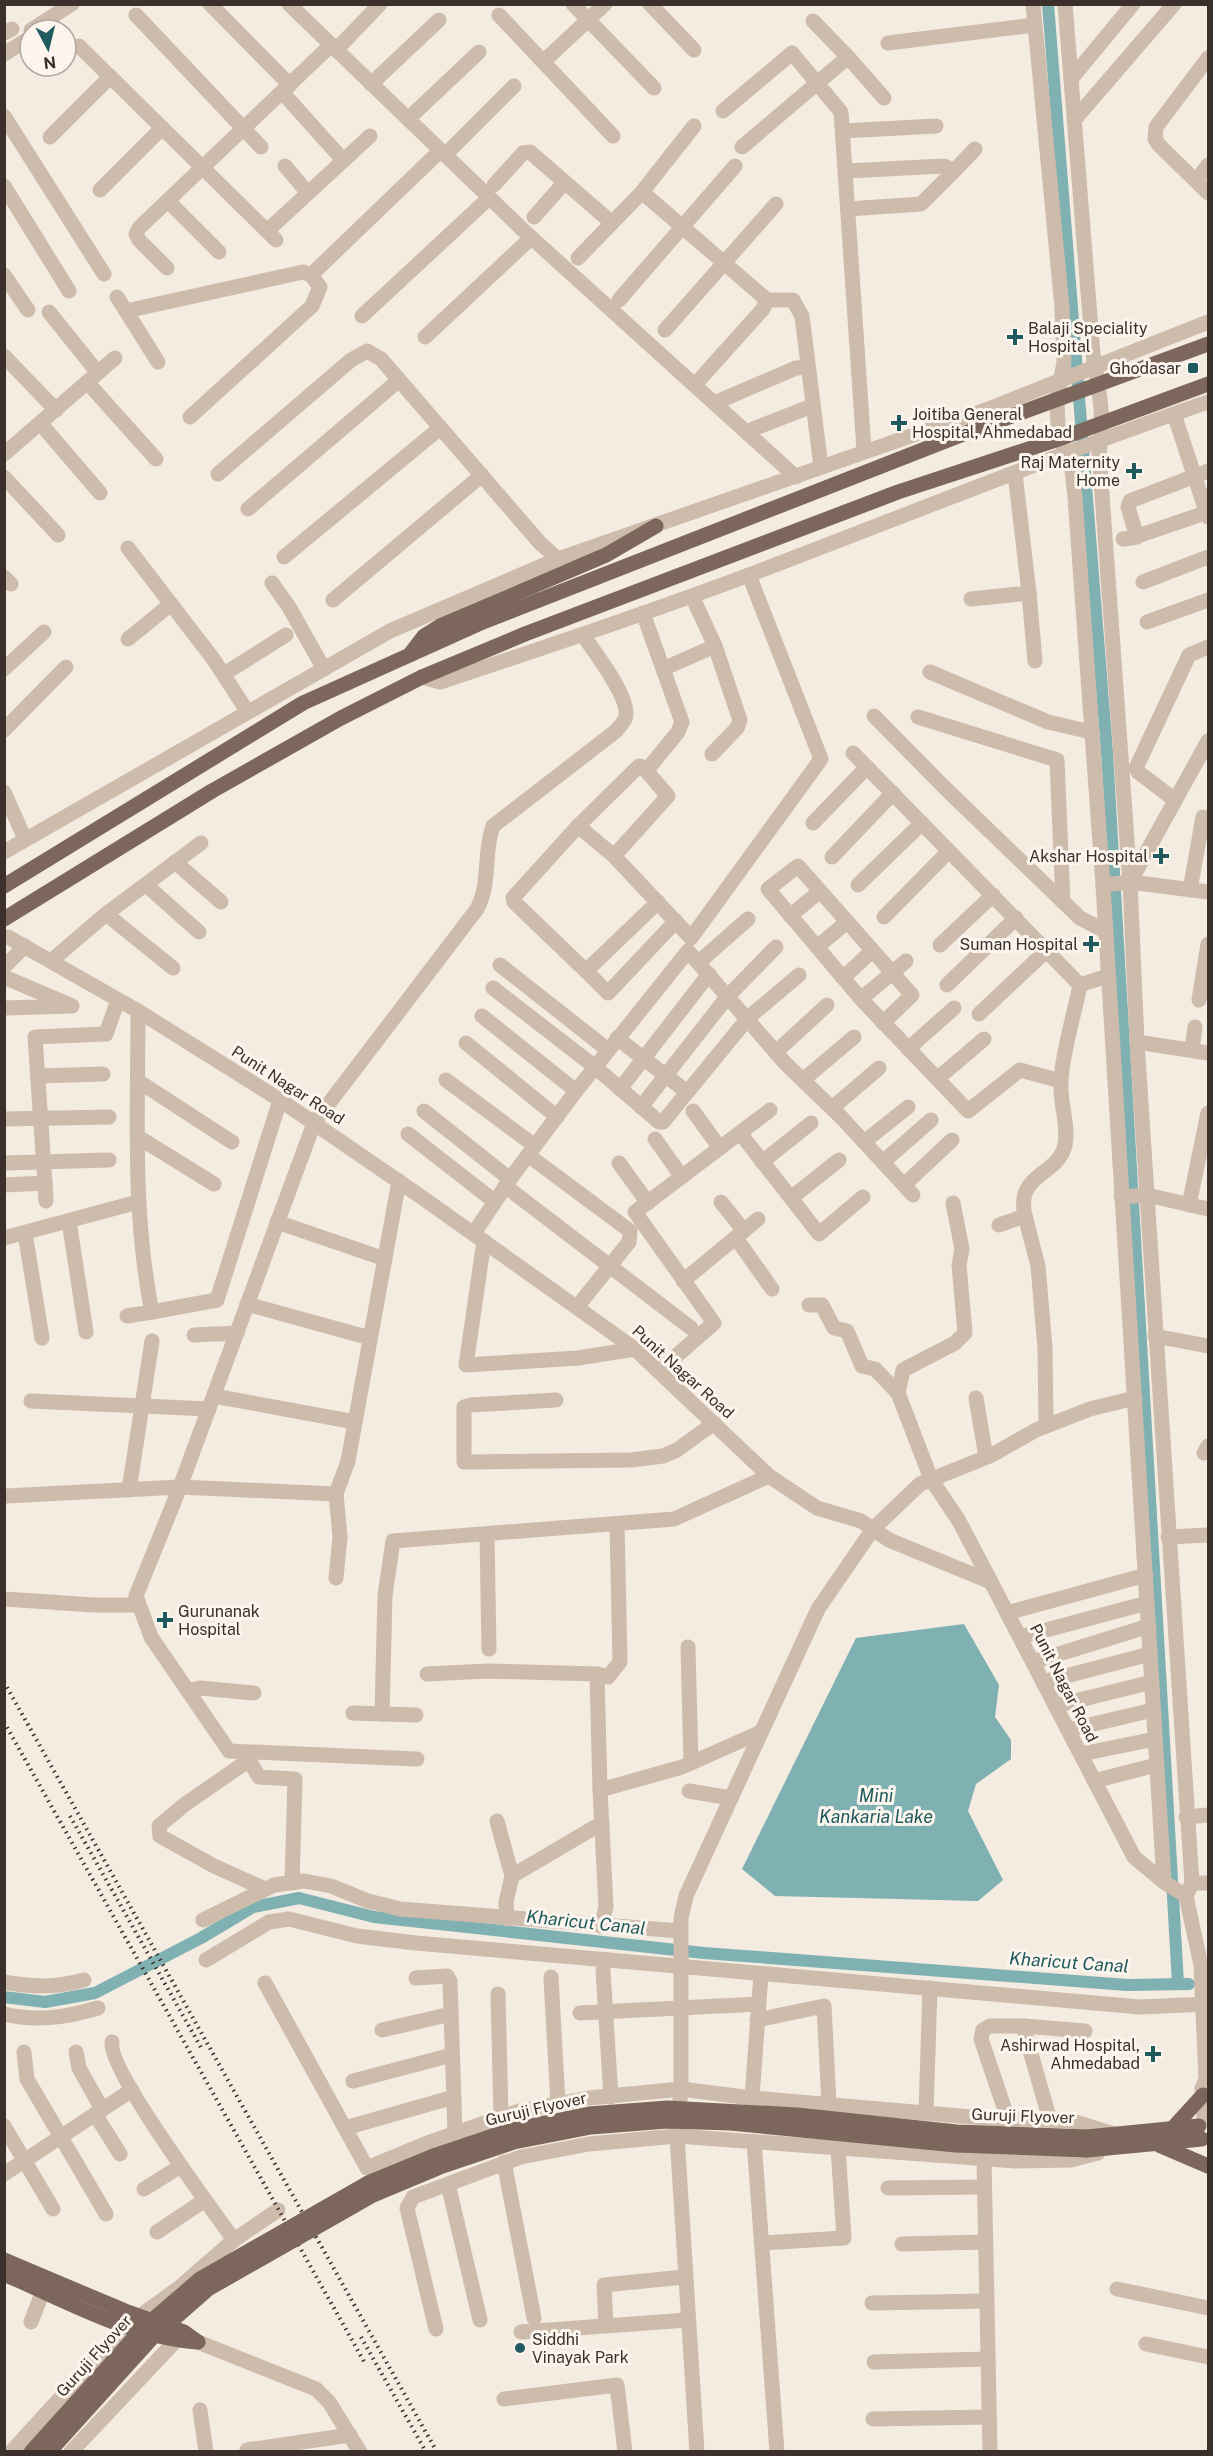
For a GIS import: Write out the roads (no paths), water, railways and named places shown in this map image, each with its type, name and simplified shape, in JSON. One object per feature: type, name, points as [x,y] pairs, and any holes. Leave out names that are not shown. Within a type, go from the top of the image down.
[{"type":"main road","points":[[4,886],[303,703],[409,655],[532,602],[1098,383],[1209,344]]},
{"type":"main road","points":[[4,919],[212,791],[341,718],[422,677],[525,634],[898,492],[1065,444],[1101,431],[1209,384]]},
{"type":"main road","points":[[409,655],[424,636],[440,626],[606,555],[656,526]]},
{"type":"main road","points":[[1171,2130],[1206,2085]]},
{"type":"main road","name":"Guruji Flyover","points":[[30,2451],[142,2329],[200,2279],[368,2183],[436,2155],[510,2130],[589,2114],[667,2108],[797,2115],[1087,2143]]},
{"type":"main road","name":"Guruji Flyover","points":[[49,2451],[152,2338],[208,2289],[373,2195],[440,2167],[514,2142],[591,2127],[667,2121],[730,2123],[956,2145],[1118,2141]]},
{"type":"main road","points":[[1118,2141],[1171,2130],[1204,2128]]},
{"type":"main road","points":[[1157,2144],[1204,2128]]},
{"type":"main road","points":[[1118,2141],[1157,2144],[1209,2166]]},
{"type":"main road","points":[[4,2260],[198,2342]]},
{"type":"main road","points":[[4,2274],[126,2326],[180,2336]]},
{"type":"street","points":[[58,17],[72,4]]},
{"type":"street","points":[[58,17],[82,4]]},
{"type":"street","points":[[210,4],[286,88],[343,160]]},
{"type":"street","points":[[289,4],[443,153],[492,191],[531,238],[796,477]]},
{"type":"street","points":[[167,268],[139,240],[136,234],[139,228],[286,88],[380,4]]},
{"type":"street","points":[[573,4],[654,87]]},
{"type":"street","points":[[543,62],[605,4]]},
{"type":"street","points":[[650,4],[694,50]]},
{"type":"street","points":[[1032,4],[1062,307],[1064,362],[1060,398],[1065,444],[1071,460],[1075,497],[1135,1398],[1164,1883]]},
{"type":"street","points":[[1065,4],[1098,383],[1101,431],[1099,453],[1130,882],[1137,1042],[1186,1817],[1188,1891],[1205,1965],[1204,2128]]},
{"type":"street","points":[[1071,79],[1133,4]]},
{"type":"street","points":[[1075,119],[1174,4]]},
{"type":"street","points":[[136,15],[261,147]]},
{"type":"street","points":[[499,15],[613,136]]},
{"type":"street","points":[[371,84],[439,20]]},
{"type":"street","points":[[813,21],[884,98]]},
{"type":"street","points":[[888,43],[1035,25]]},
{"type":"street","points":[[4,46],[18,37]]},
{"type":"street","points":[[4,54],[18,45]]},
{"type":"street","points":[[79,46],[272,235],[308,193],[370,136]]},
{"type":"street","points":[[408,119],[479,52]]},
{"type":"street","points":[[723,111],[792,53],[841,112],[864,450]]},
{"type":"street","points":[[741,147],[848,57]]},
{"type":"street","points":[[1209,58],[1156,127],[1154,134],[1159,145],[1209,193]]},
{"type":"street","points":[[50,137],[110,76]]},
{"type":"street","points":[[311,275],[514,86]]},
{"type":"street","points":[[4,116],[104,274]]},
{"type":"street","points":[[578,258],[642,192],[693,126]]},
{"type":"street","points":[[843,131],[936,126]]},
{"type":"street","points":[[100,190],[162,128]]},
{"type":"street","points":[[848,208],[921,204],[975,149]]},
{"type":"street","points":[[362,316],[492,191],[523,153],[530,152],[612,223]]},
{"type":"street","points":[[1196,181],[1209,165]]},
{"type":"street","points":[[285,166],[308,193]]},
{"type":"street","points":[[619,300],[735,166]]},
{"type":"street","points":[[846,171],[944,166],[954,171]]},
{"type":"street","points":[[534,217],[564,183]]},
{"type":"street","points":[[4,186],[69,291]]},
{"type":"street","points":[[642,192],[767,300],[787,298],[798,304],[802,316],[821,467]]},
{"type":"street","points":[[168,201],[219,252]]},
{"type":"street","points":[[665,330],[726,264],[776,204]]},
{"type":"street","points":[[425,338],[531,238]]},
{"type":"street","points":[[126,311],[303,272],[311,275],[320,287],[312,306],[190,417]]},
{"type":"street","points":[[4,275],[28,310]]},
{"type":"street","points":[[117,297],[158,363]]},
{"type":"street","points":[[701,378],[763,309],[767,300]]},
{"type":"street","points":[[49,312],[93,377],[156,459]]},
{"type":"street","points":[[4,852],[390,631],[558,559],[636,530],[656,526],[796,477],[864,450],[991,408],[1062,378],[1209,322]]},
{"type":"street","points":[[219,474],[351,360],[367,351],[381,359],[540,543],[558,559]]},
{"type":"street","points":[[4,357],[56,410]]},
{"type":"street","points":[[6,450],[115,358]]},
{"type":"street","points":[[719,400],[796,368],[808,367]]},
{"type":"street","points":[[249,509],[399,380]]},
{"type":"street","points":[[1101,431],[1174,414],[1209,402]]},
{"type":"street","points":[[753,429],[812,406]]},
{"type":"street","points":[[1174,414],[1202,473],[1208,514],[1130,538],[1128,507],[1130,501],[1202,473]]},
{"type":"street","points":[[40,423],[100,493]]},
{"type":"street","points":[[284,557],[440,428]]},
{"type":"street","points":[[422,677],[440,682],[692,596],[1015,473],[1065,444]]},
{"type":"street","points":[[1015,473],[1035,661]]},
{"type":"street","points":[[333,600],[482,475]]},
{"type":"street","points":[[4,477],[58,535]]},
{"type":"street","points":[[128,548],[224,674],[247,711]]},
{"type":"street","points":[[1143,582],[1209,557]]},
{"type":"street","points":[[578,826],[614,856],[691,938],[821,759],[749,575]]},
{"type":"street","points":[[272,583],[289,607],[324,669]]},
{"type":"street","points":[[971,599],[1029,593]]},
{"type":"street","points":[[692,596],[715,646],[740,720],[738,728],[712,754]]},
{"type":"street","points":[[1147,622],[1209,600]]},
{"type":"street","points":[[128,639],[171,604]]},
{"type":"street","points":[[643,613],[665,668],[682,722],[678,732],[647,770]]},
{"type":"street","points":[[4,669],[44,632]]},
{"type":"street","points":[[417,1759],[247,1756],[229,1751],[151,1637],[136,1596],[180,1487],[314,1123],[477,909],[483,897],[488,838],[493,826],[616,731],[626,718],[626,706],[619,690],[583,635]]},
{"type":"street","points":[[224,674],[286,636]]},
{"type":"street","points":[[665,668],[715,646]]},
{"type":"street","points":[[1175,800],[1138,772],[1136,768],[1189,655],[1209,647]]},
{"type":"street","points":[[4,730],[66,667]]},
{"type":"street","points":[[930,672],[1048,723],[1090,732]]},
{"type":"street","points":[[874,716],[1080,918],[1105,931]]},
{"type":"street","points":[[918,717],[1057,760],[1063,902]]},
{"type":"street","points":[[1130,882],[1209,741]]},
{"type":"street","points":[[853,753],[1080,985]]},
{"type":"street","points":[[614,856],[668,796],[647,770],[639,766],[578,826],[513,898],[514,902],[608,993],[676,921]]},
{"type":"street","points":[[813,823],[867,767]]},
{"type":"street","points":[[4,792],[25,838]]},
{"type":"street","points":[[832,857],[893,793]]},
{"type":"street","points":[[1190,890],[1203,817]]},
{"type":"street","points":[[858,885],[922,823]]},
{"type":"street","points":[[51,961],[106,914],[201,843]]},
{"type":"street","points":[[884,917],[949,851]]},
{"type":"street","points":[[175,862],[221,902]]},
{"type":"street","points":[[884,1023],[912,995],[798,866],[768,889],[861,999],[968,1112],[1020,1070],[1061,1081]]},
{"type":"street","points":[[1102,885],[1130,882],[1209,892]]},
{"type":"street","points":[[146,885],[198,932]]},
{"type":"street","points":[[790,916],[820,891]]},
{"type":"street","points":[[940,945],[993,895]]},
{"type":"street","points":[[586,971],[658,902]]},
{"type":"street","points":[[106,914],[173,968]]},
{"type":"street","points":[[947,985],[1016,918]]},
{"type":"street","points":[[620,1089],[644,1058],[704,968],[748,919]]},
{"type":"street","points":[[817,948],[847,922]]},
{"type":"street","name":"Punit Nagar Road","points":[[8,937],[138,1011],[280,1100],[479,1237],[635,1349],[769,1476],[817,1508],[861,1521],[889,1540],[991,1582],[1134,1857],[1164,1883],[1188,1891]]},
{"type":"street","points":[[1199,1000],[1209,944]]},
{"type":"street","points":[[4,967],[25,946]]},
{"type":"street","points":[[641,1107],[728,996],[776,947]]},
{"type":"street","points":[[979,1014],[1047,950]]},
{"type":"street","points":[[635,1349],[578,1358],[466,1365],[479,1237],[494,1202],[576,1090],[688,951],[776,1052],[909,1190],[952,1140]]},
{"type":"street","points":[[843,978],[872,951]]},
{"type":"street","points":[[861,999],[906,961]]},
{"type":"street","points":[[500,965],[608,1050]]},
{"type":"street","points":[[493,988],[595,1067],[659,1122],[663,1122],[748,1018],[799,975]]},
{"type":"street","points":[[1080,985],[1107,976]]},
{"type":"street","points":[[4,977],[76,1008],[4,1008]]},
{"type":"street","points":[[1046,1426],[1045,1348],[1038,1266],[1022,1205],[1028,1188],[1061,1155],[1065,1143],[1061,1081],[1080,985]]},
{"type":"street","points":[[46,1201],[35,1037],[106,1035],[118,1000]]},
{"type":"street","points":[[776,1052],[827,1005]]},
{"type":"street","points":[[908,1049],[954,1008]]},
{"type":"street","points":[[138,1011],[138,1202],[143,1260],[152,1312]]},
{"type":"street","points":[[482,1016],[576,1090]]},
{"type":"street","points":[[1192,1050],[1195,1027]]},
{"type":"street","points":[[803,1080],[854,1037]]},
{"type":"street","points":[[617,1038],[687,1092]]},
{"type":"street","points":[[937,1079],[984,1038]]},
{"type":"street","points":[[1137,1042],[1209,1053]]},
{"type":"street","points":[[466,1043],[557,1117]]},
{"type":"street","points":[[832,1108],[879,1068]]},
{"type":"street","points":[[38,1076],[103,1074]]},
{"type":"street","points":[[446,1080],[630,1231],[629,1242],[577,1307]]},
{"type":"street","points":[[138,1081],[232,1142]]},
{"type":"street","points":[[127,1316],[217,1300],[280,1100]]},
{"type":"street","points":[[864,1142],[908,1107]]},
{"type":"street","points":[[659,1371],[714,1323],[635,1212],[770,1110]]},
{"type":"street","points":[[424,1111],[610,1266],[691,1328]]},
{"type":"street","points":[[693,1112],[720,1148]]},
{"type":"street","points":[[1190,1205],[1209,1113]]},
{"type":"street","points":[[4,1119],[109,1117]]},
{"type":"street","points":[[883,1162],[931,1120]]},
{"type":"street","points":[[762,1162],[811,1124]]},
{"type":"street","points":[[740,1133],[819,1234],[863,1197]]},
{"type":"street","points":[[408,1134],[494,1202]]},
{"type":"street","points":[[138,1137],[214,1184]]},
{"type":"street","points":[[655,1139],[682,1178]]},
{"type":"street","points":[[4,1163],[108,1160]]},
{"type":"street","points":[[791,1198],[838,1160]]},
{"type":"street","points":[[619,1163],[648,1203]]},
{"type":"street","points":[[336,1578],[340,1537],[336,1494],[348,1461],[399,1181]]},
{"type":"street","points":[[4,1185],[45,1183]]},
{"type":"street","points":[[1121,1197],[1147,1195],[1209,1209]]},
{"type":"street","points":[[4,1238],[138,1202]]},
{"type":"street","points":[[722,1202],[772,1289]]},
{"type":"street","points":[[898,1393],[903,1370],[955,1343],[965,1333],[959,1265],[962,1249],[953,1203]]},
{"type":"street","points":[[999,1225],[1025,1216]]},
{"type":"street","points":[[683,1281],[758,1220]]},
{"type":"street","points":[[69,1221],[86,1332]]},
{"type":"street","points":[[277,1222],[385,1259]]},
{"type":"street","points":[[25,1233],[42,1338]]},
{"type":"street","points":[[247,1304],[370,1338]]},
{"type":"street","points":[[809,1305],[822,1305],[834,1328],[847,1331],[862,1366],[875,1370],[898,1393],[931,1479],[959,1521],[991,1582]]},
{"type":"street","points":[[194,1335],[237,1334]]},
{"type":"street","points":[[1155,1336],[1209,1346]]},
{"type":"street","points":[[129,1490],[152,1341]]},
{"type":"street","points":[[976,1398],[986,1457]]},
{"type":"street","points":[[697,2451],[684,2277],[677,2136],[681,2089],[681,1934],[686,1896],[818,1609],[873,1529],[920,1484],[986,1457],[1046,1426],[1090,1409],[1135,1398]]},
{"type":"street","points":[[31,1401],[141,1408],[211,1402],[355,1422]]},
{"type":"street","points":[[556,1401],[464,1407],[464,1462],[631,1460],[663,1456],[677,1450],[714,1423]]},
{"type":"street","points":[[382,1714],[385,1595],[393,1541],[674,1519],[769,1476]]},
{"type":"street","points":[[6,1496],[180,1487],[336,1494]]},
{"type":"street","points":[[427,1674],[487,1671],[597,1674],[608,1677],[620,1662],[617,1524]]},
{"type":"street","points":[[487,1535],[489,1649]]},
{"type":"street","points":[[1168,1537],[1209,1535]]},
{"type":"street","points":[[1007,1613],[1146,1575]]},
{"type":"street","points":[[4,1599],[94,1605],[139,1605]]},
{"type":"street","points":[[1020,1637],[1148,1603]]},
{"type":"street","points":[[1033,1662],[1149,1626]]},
{"type":"street","points":[[688,1647],[691,1763]]},
{"type":"street","points":[[1043,1682],[1150,1654]]},
{"type":"street","points":[[597,1674],[606,1907],[601,1926]]},
{"type":"street","points":[[1055,1706],[1152,1682]]},
{"type":"street","points":[[188,1691],[200,1688],[254,1693]]},
{"type":"street","points":[[1068,1730],[1153,1710]]},
{"type":"street","points":[[353,1713],[416,1715]]},
{"type":"street","points":[[600,1790],[691,1763],[761,1732]]},
{"type":"street","points":[[1081,1754],[1155,1739]]},
{"type":"street","points":[[247,1756],[259,1777],[296,1779],[292,1882]]},
{"type":"street","points":[[247,1756],[159,1826],[160,1836],[214,1866],[265,1889]]},
{"type":"street","points":[[1095,1781],[1156,1765]]},
{"type":"street","points":[[689,1791],[731,1798]]},
{"type":"street","points":[[1186,1817],[1209,1815]]},
{"type":"street","points":[[497,1821],[513,1876],[506,1902],[507,1919]]},
{"type":"street","points":[[513,1876],[602,1822]]},
{"type":"street","points":[[203,1920],[265,1889],[304,1881],[331,1886],[368,1901],[400,1909],[681,1934]]},
{"type":"street","points":[[1188,1891],[1209,1883]]},
{"type":"street","points":[[206,1960],[269,1923],[289,1919],[357,1936],[680,1964],[826,1980],[1140,2007],[1206,2003]]},
{"type":"street","points":[[603,1971],[612,2097]]},
{"type":"street","points":[[752,2098],[761,1974]]},
{"type":"street","points":[[416,1978],[447,1976],[450,1981],[455,2133]]},
{"type":"street","points":[[551,1977],[558,2104]]},
{"type":"street","points":[[4,1982],[42,1987],[63,1986],[84,1980]]},
{"type":"street","points":[[826,1980],[824,2006],[829,2104]]},
{"type":"street","points":[[265,1983],[367,2168],[501,2117],[558,2104],[681,2089],[752,2098],[1008,2119],[1072,2121],[1118,2141]]},
{"type":"street","points":[[926,2112],[930,1988]]},
{"type":"street","points":[[498,1994],[501,2117]]},
{"type":"street","points":[[580,2013],[680,2006],[759,2004]]},
{"type":"street","points":[[757,2020],[824,2006]]},
{"type":"street","points":[[4,2014],[21,2018],[66,2017],[98,2008]]},
{"type":"street","points":[[382,2030],[451,2014]]},
{"type":"street","points":[[1008,2119],[981,2039],[983,2030],[990,2026],[1023,2026],[1085,2031]]},
{"type":"street","points":[[1023,2026],[1050,2120]]},
{"type":"street","points":[[112,2042],[113,2057],[132,2090],[181,2166],[234,2240]]},
{"type":"street","points":[[24,2052],[27,2079],[106,2214]]},
{"type":"street","points":[[76,2052],[79,2068],[120,2154]]},
{"type":"street","points":[[353,2081],[452,2055]]},
{"type":"street","points":[[4,2174],[132,2090]]},
{"type":"street","points":[[345,2128],[453,2097]]},
{"type":"street","points":[[4,2126],[53,2209]]},
{"type":"street","points":[[436,2329],[406,2208],[413,2197],[504,2162],[589,2144],[677,2136],[984,2159],[1071,2160],[1118,2141]]},
{"type":"street","points":[[754,2141],[777,2451]]},
{"type":"street","points":[[761,2243],[844,2238],[838,2148]]},
{"type":"street","points":[[984,2159],[990,2451]]},
{"type":"street","points":[[504,2162],[534,2318]]},
{"type":"street","points":[[144,2189],[181,2166]]},
{"type":"street","points":[[448,2184],[480,2320]]},
{"type":"street","points":[[888,2188],[984,2187]]},
{"type":"street","points":[[157,2232],[206,2200]]},
{"type":"street","points":[[11,2451],[126,2326],[180,2287],[234,2240],[278,2210]]},
{"type":"street","points":[[902,2244],[985,2242]]},
{"type":"street","points":[[606,2326],[604,2285],[684,2277]]},
{"type":"street","points":[[1117,2289],[1209,2308]]},
{"type":"street","points":[[31,2322],[43,2291]]},
{"type":"street","points":[[872,2303],[987,2301]]},
{"type":"street","points":[[521,2332],[687,2320]]},
{"type":"street","points":[[71,2451],[180,2336]]},
{"type":"street","points":[[198,2342],[316,2389],[329,2402],[360,2451]]},
{"type":"street","points":[[1146,2344],[1209,2357]]},
{"type":"street","points":[[874,2362],[988,2359]]},
{"type":"street","points":[[504,2400],[617,2385],[625,2451]]},
{"type":"street","points":[[200,2410],[206,2451]]},
{"type":"street","points":[[873,2419],[989,2417]]},
{"type":"street","points":[[247,2450],[310,2446],[350,2435]]},
{"type":"water","name":"Mini Kankaria Lake","points":[[964,1624],[999,1685],[995,1717],[1011,1740],[1011,1759],[976,1784],[968,1811],[1003,1880],[978,1901],[775,1896],[742,1869],[856,1638]]},
{"type":"waterway","points":[[1048,4],[1107,752],[1178,1984]]},
{"type":"waterway","name":"Kharicut Canal","points":[[4,1997],[45,2002],[95,1993],[201,1938],[253,1907],[299,1898],[374,1917],[704,1953],[1127,1985],[1189,1984]]},
{"type":"railway","points":[[4,1682],[437,2452]]},
{"type":"railway","points":[[4,1722],[366,2365]]},
{"type":"railway","points":[[70,1816],[203,2051]]},
{"type":"railway","points":[[361,2337],[426,2452]]},
{"type":"place","name":"Balaji Speciality Hospital","points":[[1015,337]]},
{"type":"place","name":"Ghodasar","points":[[1193,368]]},
{"type":"place","name":"Joitiba General Hospital, Ahmedabad","points":[[899,423]]},
{"type":"place","name":"Raj Maternity Home","points":[[1134,471]]},
{"type":"place","name":"Akshar Hospital","points":[[1161,856]]},
{"type":"place","name":"Suman Hospital","points":[[1091,944]]},
{"type":"place","name":"Gurunanak Hospital","points":[[165,1620]]},
{"type":"place","name":"Ashirwad Hospital, Ahmedabad","points":[[1153,2054]]},
{"type":"place","name":"Siddhi Vinayak Park","points":[[520,2348]]}]
